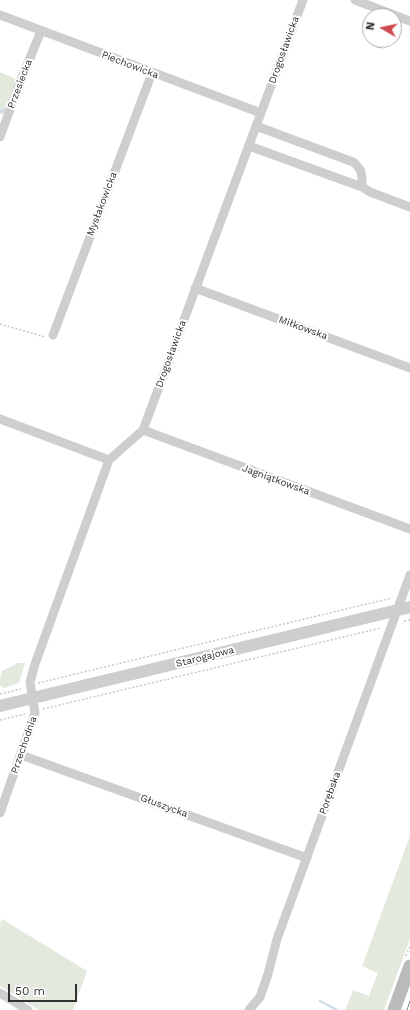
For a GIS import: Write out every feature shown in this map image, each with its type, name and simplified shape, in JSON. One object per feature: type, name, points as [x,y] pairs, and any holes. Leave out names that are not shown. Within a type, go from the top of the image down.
[{"type":"main road","points":[[394,1010],[410,966]]},
{"type":"street","name":"Drogosławicka","points":[[33,698],[30,682],[35,664],[109,460],[143,430],[303,0]]},
{"type":"street","points":[[355,0],[410,21]]},
{"type":"street","name":"Piechowicka","points":[[0,16],[261,113]]},
{"type":"street","name":"Przesiecka","points":[[0,137],[41,31]]},
{"type":"street","name":"Mysłakowicka","points":[[53,335],[152,73]]},
{"type":"street","points":[[256,126],[353,162],[359,166],[362,173],[362,187]]},
{"type":"street","points":[[249,146],[362,187],[370,192],[410,207]]},
{"type":"street","name":"Miłkowska","points":[[195,288],[410,368]]},
{"type":"street","points":[[0,419],[109,460]]},
{"type":"street","name":"Jagniątkowska","points":[[143,430],[410,529]]},
{"type":"street","name":"Porębska","points":[[249,1010],[260,997],[268,974],[277,939],[410,575]]},
{"type":"street","name":"Starogajowa","points":[[0,706],[410,607]]},
{"type":"street","name":"Przechodnia","points":[[0,813],[35,713],[33,698]]},
{"type":"street","name":"Głuszycka","points":[[21,755],[307,858]]},
{"type":"street","points":[[0,993],[28,1010]]},
{"type":"path","points":[[0,324],[44,337],[53,335]]},
{"type":"path","points":[[39,683],[396,597]]},
{"type":"path","points":[[40,710],[385,627]]},
{"type":"path","points":[[374,630],[378,633]]},
{"type":"path","points":[[0,694],[22,689]]},
{"type":"path","points":[[0,720],[27,713]]},
{"type":"shaded area","points":[[0,72],[18,80],[5,114],[0,114]]},
{"type":"shaded area","points":[[18,663],[25,663],[19,683],[4,688],[0,685],[2,671]]},
{"type":"shaded area","points":[[410,836],[410,939],[384,1010],[345,1010],[353,990],[369,996],[378,973],[362,966]]},
{"type":"shaded area","points":[[2,919],[87,971],[73,1010],[39,1010],[0,986],[0,924]]},
{"type":"waterway","points":[[320,1001],[337,1010]]},
{"type":"tram line","points":[[407,1010],[410,1001]]}]
